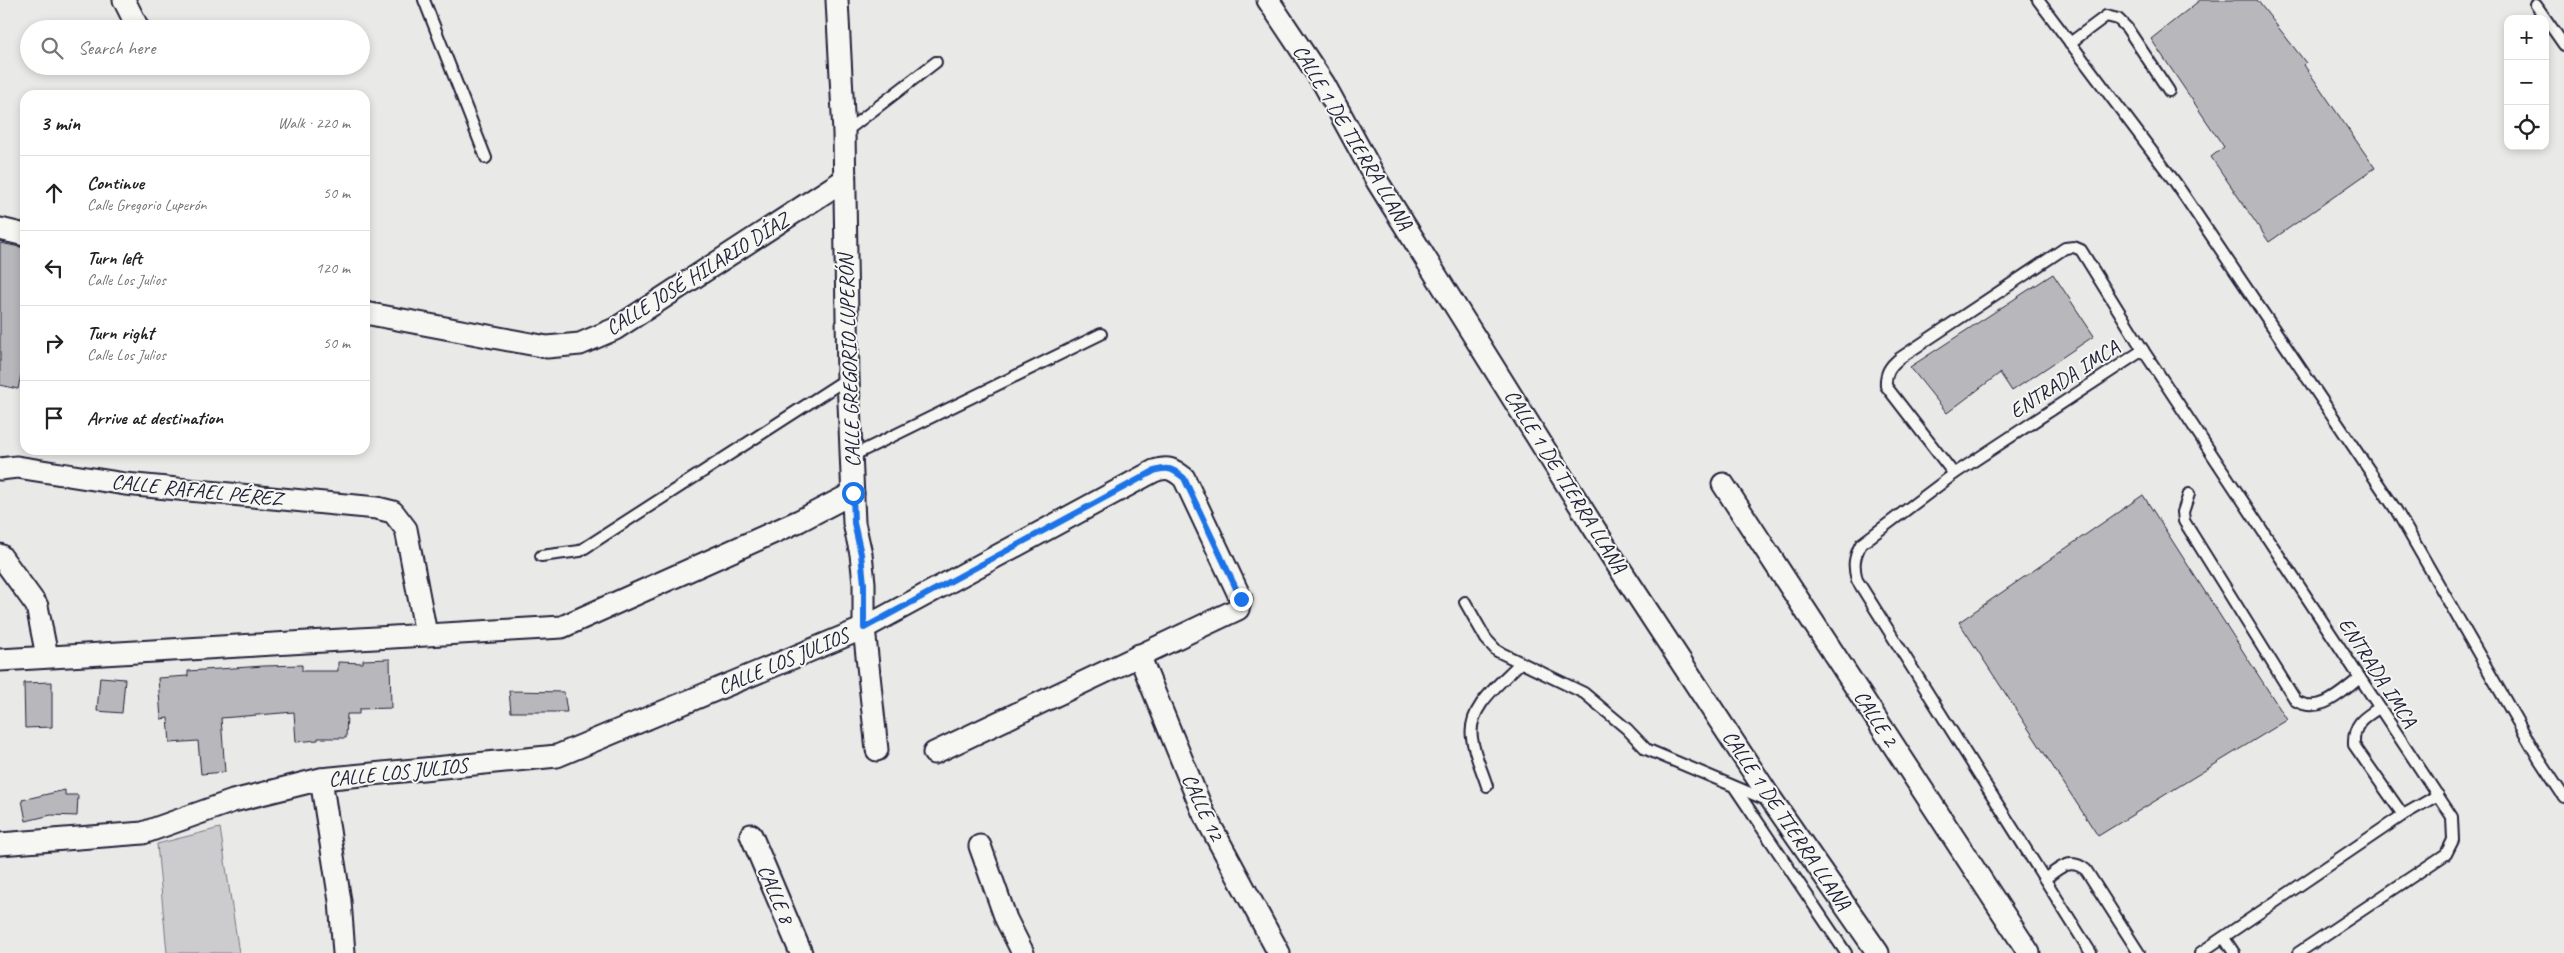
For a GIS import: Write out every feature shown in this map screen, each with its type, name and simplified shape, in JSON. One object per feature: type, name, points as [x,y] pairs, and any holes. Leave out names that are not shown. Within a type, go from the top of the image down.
[{"type":"street","points":[[124,0],[134,20]]},
{"type":"street","name":"CALLE GREGORIO LUPERÓN","points":[[836,0],[844,133],[848,378],[854,523],[861,554],[864,584],[864,628],[877,750]]},
{"type":"street","name":"CALLE 1 DE TIERRA LLANA","points":[[1268,0],[1324,84],[1377,181],[1609,552],[1774,803],[1878,953]]},
{"type":"street","name":"CALLE JOSÉ HILARIO DÍAZ","points":[[370,314],[547,347],[580,344],[615,329],[844,180]]},
{"type":"street","points":[[0,229],[20,234]]},
{"type":"street","name":"CALLE RAFAEL PÉREZ","points":[[0,469],[17,467],[125,484],[377,508],[393,512],[406,529],[426,634]]},
{"type":"street","name":"CALLE LOS JULIOS","points":[[0,844],[142,833],[233,801],[322,779],[557,756],[864,628],[1154,471],[1163,468],[1173,468],[1184,478],[1241,599],[1238,609],[934,753]]},
{"type":"street","name":"CALLE 2","points":[[1724,484],[2029,953]]},
{"type":"street","points":[[0,660],[562,627],[799,521],[853,493]]},
{"type":"street","points":[[0,555],[37,606],[47,656]]},
{"type":"street","name":"CALLE 12","points":[[1139,655],[1203,812],[1279,953]]},
{"type":"street","points":[[322,779],[340,901],[344,953]]},
{"type":"street","name":"CALLE 8","points":[[751,835],[801,953]]},
{"type":"street","points":[[980,846],[1006,919],[1023,953]]},
{"type":"lane","points":[[424,0],[486,158]]},
{"type":"lane","points":[[2038,0],[2175,182],[2396,510],[2534,750],[2564,797]]},
{"type":"lane","points":[[2536,5],[2564,45]]},
{"type":"lane","points":[[2070,43],[2106,16],[2118,19],[2127,28],[2169,91]]},
{"type":"lane","points":[[844,133],[936,62]]},
{"type":"lane","points":[[1954,474],[1886,386],[1885,375],[1893,363],[1900,358],[2065,248],[2074,247],[2081,250],[2143,350]]},
{"type":"lane","points":[[852,456],[1101,334]]},
{"type":"lane","name":"ENTRADA IMCA","points":[[2091,953],[1857,580],[1854,568],[1856,555],[1861,544],[1954,474],[2143,350],[2452,817],[2454,827],[2453,840],[2446,854],[2298,953]]},
{"type":"lane","points":[[541,556],[580,551],[848,378]]},
{"type":"lane","points":[[2189,494],[2183,512],[2184,521],[2296,701],[2309,706],[2326,703],[2360,678]]},
{"type":"lane","points":[[1465,602],[1486,639],[1497,651],[1584,693],[1627,729],[1646,749],[1774,803]]},
{"type":"lane","points":[[1487,786],[1472,736],[1474,722],[1479,706],[1520,663]]},
{"type":"lane","points":[[2380,708],[2362,719],[2357,725],[2353,734],[2354,745],[2403,815]]},
{"type":"lane","points":[[1735,788],[1846,953]]},
{"type":"lane","points":[[2200,953],[2403,815],[2438,796]]},
{"type":"lane","points":[[2045,879],[2062,866],[2078,863],[2086,870],[2139,953]]},
{"type":"lane","points":[[2224,938],[2234,953]]},
{"type":"shaded area","points":[[220,828],[239,953],[167,953],[157,844]]},
{"type":"building","points":[[2200,0],[2257,0],[2306,63],[2304,65],[2375,168],[2269,242],[2211,157],[2224,147],[2151,39]]},
{"type":"building","points":[[0,243],[20,247],[20,380],[18,389],[0,385]]},
{"type":"building","points":[[2053,274],[2094,336],[2012,391],[2000,373],[1947,413],[1910,367]]},
{"type":"building","points":[[2143,495],[2287,720],[2098,836],[1959,622]]},
{"type":"building","points":[[390,659],[391,708],[359,709],[359,714],[347,714],[346,738],[318,738],[318,740],[296,742],[294,712],[221,718],[225,772],[201,774],[198,741],[170,743],[168,718],[161,719],[158,678],[188,676],[188,671],[264,666],[302,665],[302,671],[338,671],[338,662],[363,663],[363,660]]},
{"type":"building","points":[[100,677],[125,679],[122,713],[97,711]]},
{"type":"building","points":[[52,682],[52,727],[25,728],[24,683]]},
{"type":"building","points":[[509,691],[564,692],[567,712],[511,712]]},
{"type":"building","points":[[65,790],[65,795],[78,795],[77,816],[51,815],[26,821],[22,800]]},
{"type":"route","points":[[853,493],[854,523],[861,554],[864,584],[864,628],[1154,471],[1163,468],[1173,468],[1184,478],[1241,599]]}]
